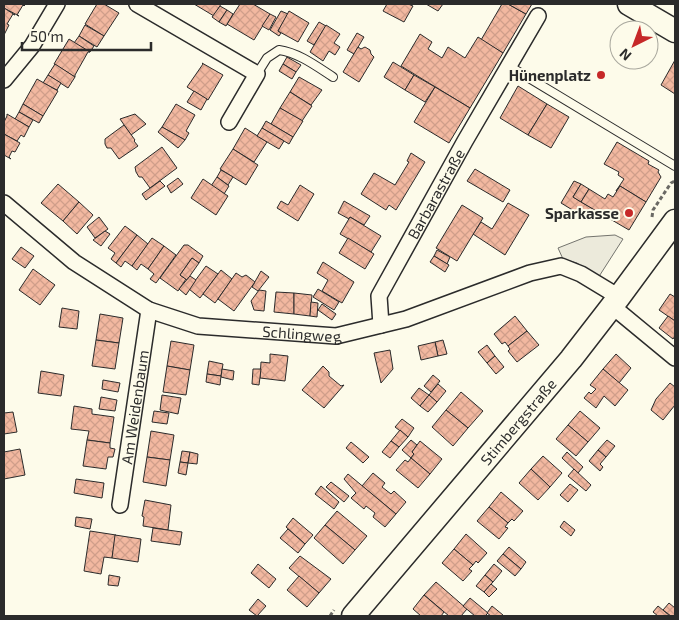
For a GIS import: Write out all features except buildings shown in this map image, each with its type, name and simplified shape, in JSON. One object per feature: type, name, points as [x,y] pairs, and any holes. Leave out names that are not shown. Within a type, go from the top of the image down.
[{"type":"street","points":[[4,80],[32,46],[57,4]]},
{"type":"street","points":[[136,4],[256,74],[229,122]]},
{"type":"street","points":[[629,4],[675,31]]},
{"type":"street","name":"Barbarastraße","points":[[382,325],[379,296],[460,150],[538,16]]},
{"type":"street","name":"Schlingweg","points":[[4,203],[74,262],[149,310],[198,326],[336,336],[406,319],[530,274],[561,266],[581,274],[616,302],[675,358]]},
{"type":"street","name":"Stimbergstraße","points":[[353,616],[571,358],[616,302],[675,221]]},
{"type":"street","name":"Am Weidenbaum","points":[[120,505],[149,310]]},
{"type":"lane","points":[[256,74],[267,58],[279,50],[296,54],[333,77]]},
{"type":"lane","points":[[509,66],[675,166]]},
{"type":"shaded area","points":[[615,235],[623,239],[598,278],[577,263],[563,259],[558,248],[586,237]]},
{"type":"place","name":"Hünenplatz","points":[[601,75]]},
{"type":"place","name":"Sparkasse","points":[[629,213]]}]
